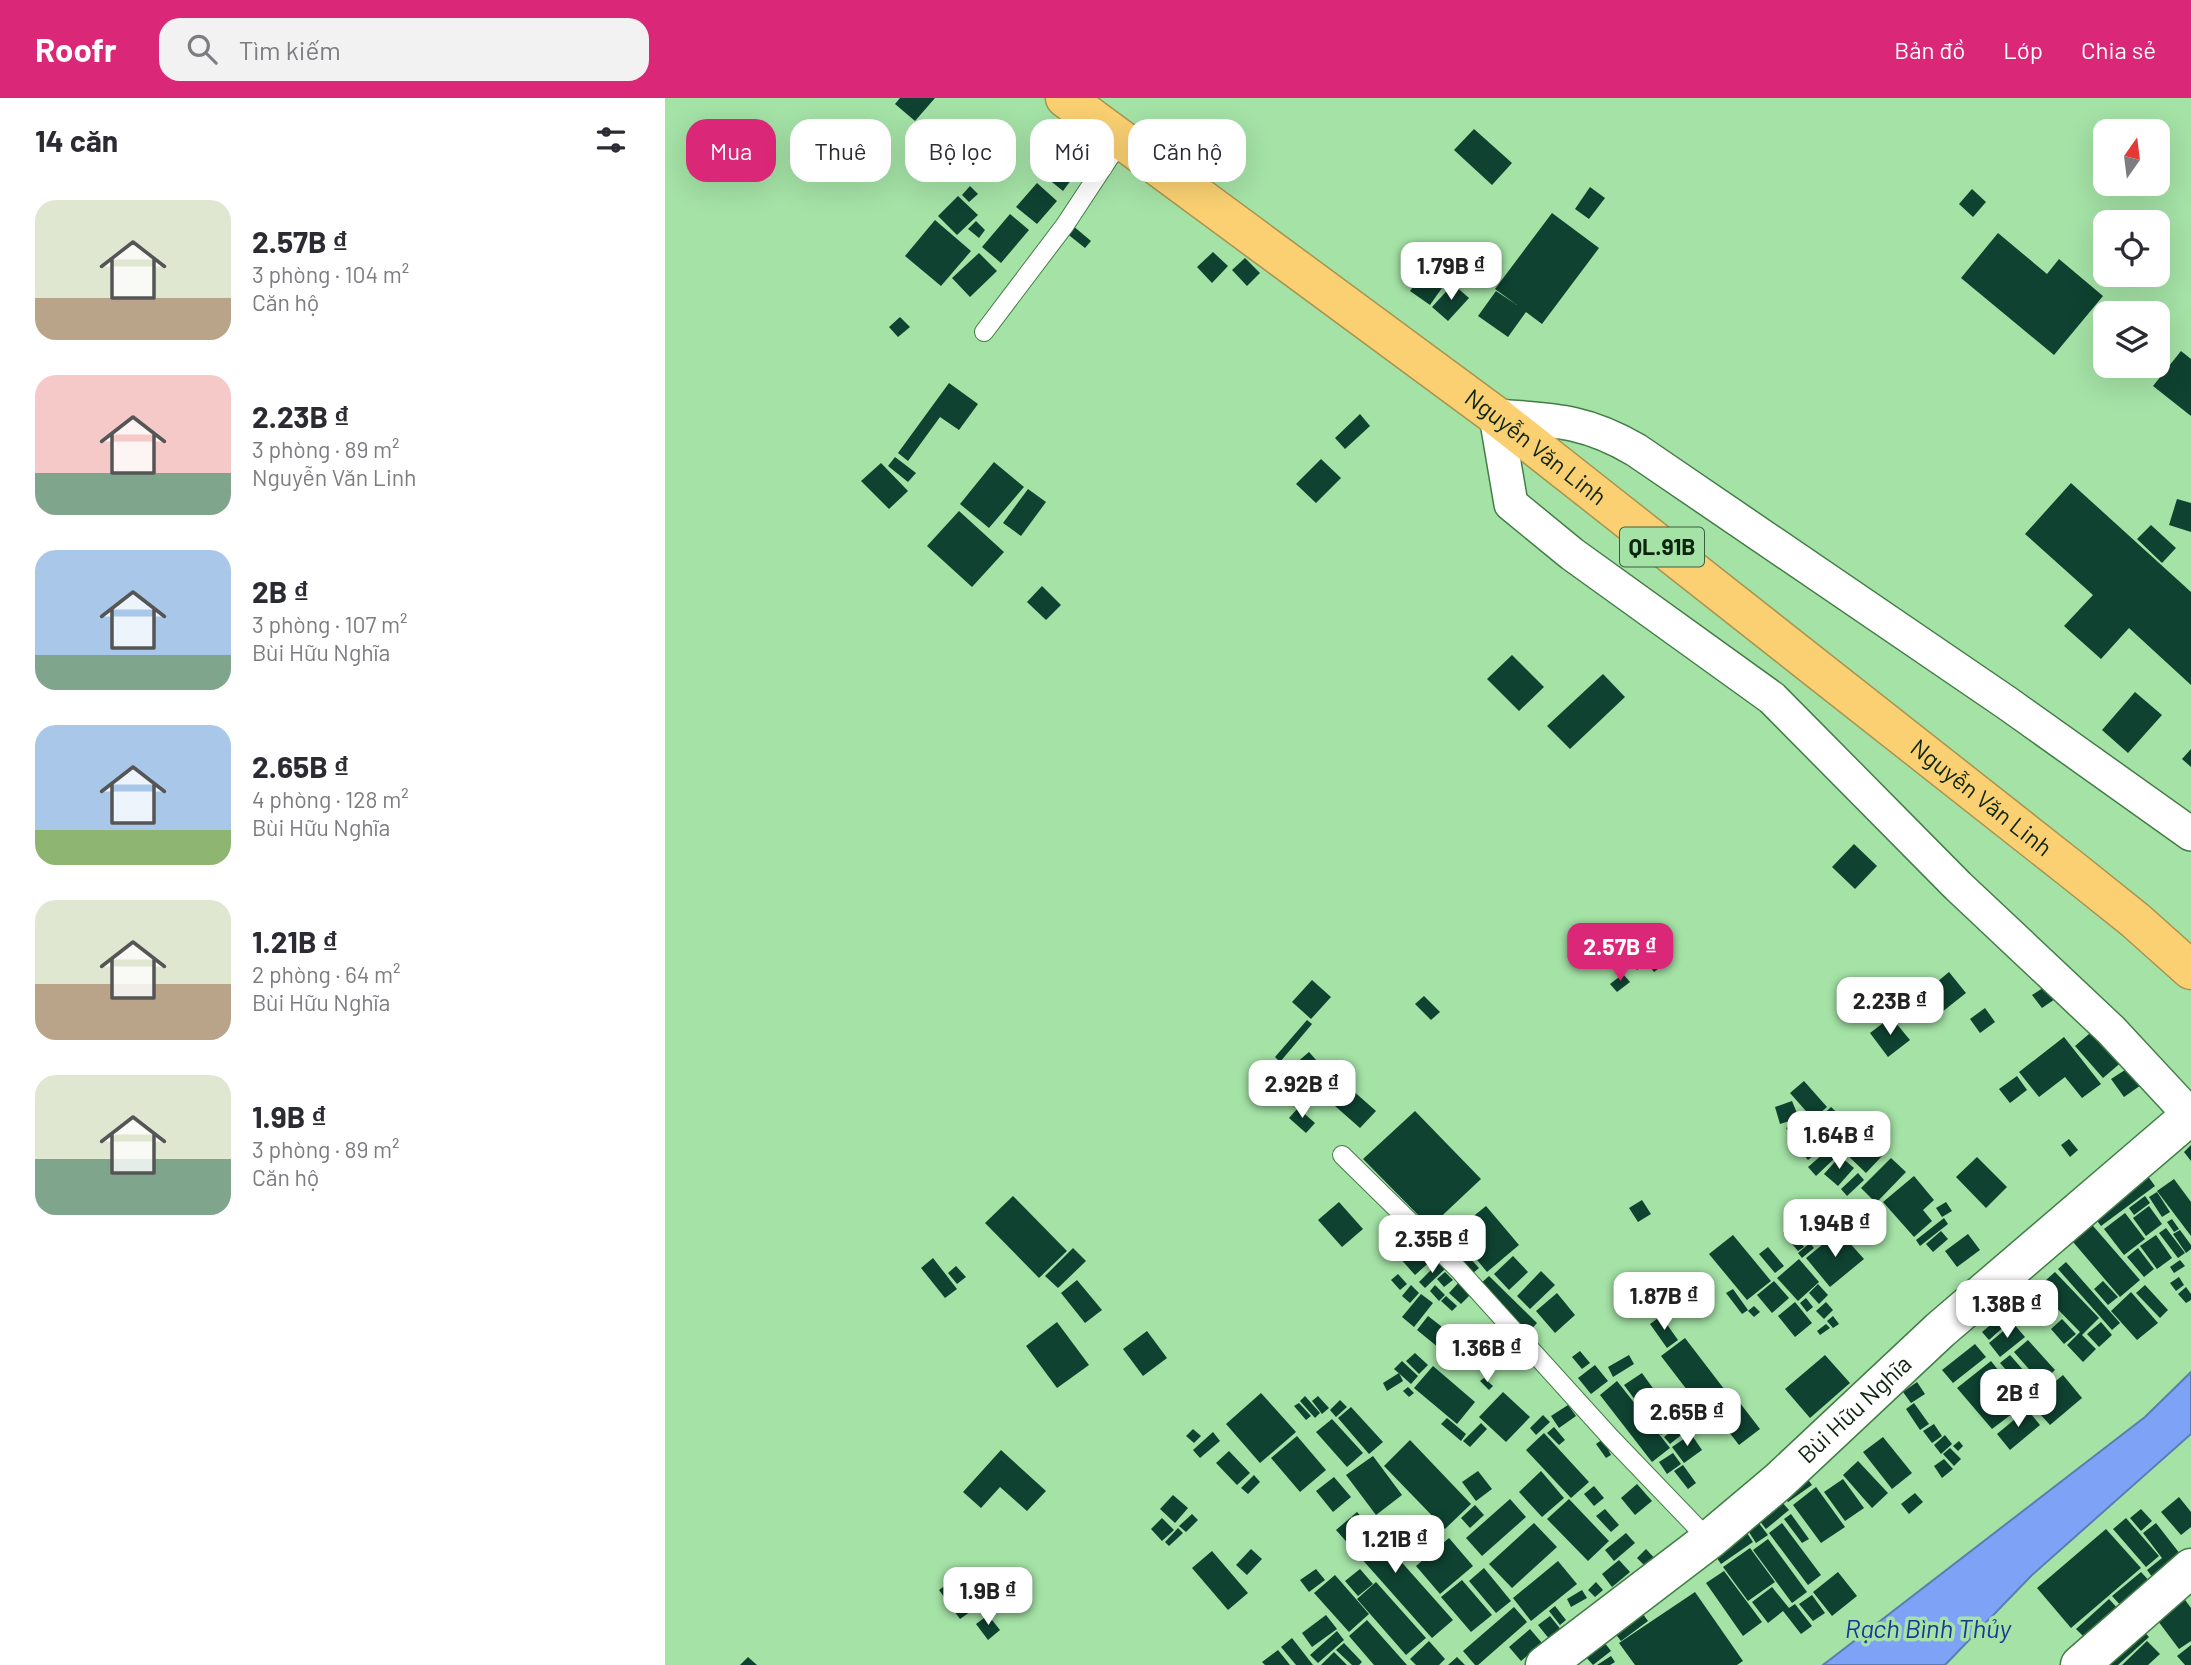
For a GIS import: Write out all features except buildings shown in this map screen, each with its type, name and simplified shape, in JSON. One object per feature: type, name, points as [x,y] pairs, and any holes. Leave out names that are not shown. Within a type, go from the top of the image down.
[{"type":"highway","name":"Nguyễn Văn Linh","points":[[1065,98],[1496,416],[2075,872],[2191,970]]},
{"type":"main road","name":"Bùi Hữu Nghĩa","points":[[1545,1665],[1709,1540],[1779,1481],[1940,1330],[2191,1115]]},
{"type":"main road","points":[[2080,1665],[2191,1568]]},
{"type":"street","points":[[2191,834],[2007,703],[1636,450],[1612,436],[1561,420],[1496,416],[1511,504],[1572,554],[1772,698],[1958,886],[2112,1030],[2191,1115]]},
{"type":"lane","points":[[984,332],[1065,225],[1121,140]]},
{"type":"lane","points":[[1342,1155],[1458,1269],[1611,1438],[1709,1540]]},
{"type":"water","name":"Rạch Bình Thủy","points":[[2191,1372],[2191,1434],[2032,1575],[1945,1665],[1823,1665],[2145,1417]]}]
